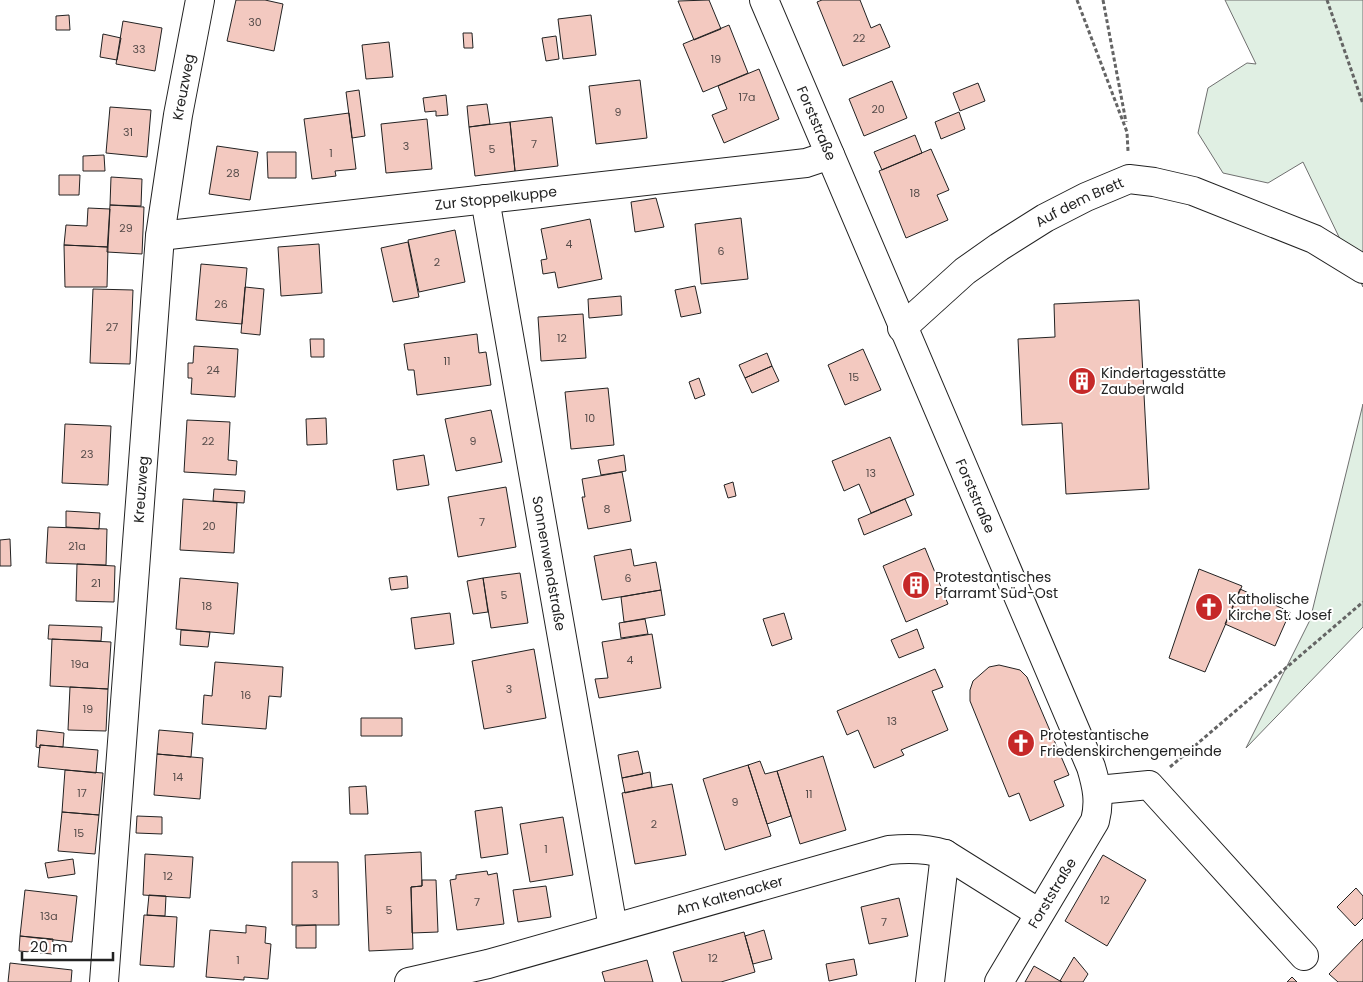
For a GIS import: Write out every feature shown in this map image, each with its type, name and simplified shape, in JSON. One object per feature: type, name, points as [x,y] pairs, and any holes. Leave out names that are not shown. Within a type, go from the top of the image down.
[{"type":"street","name":"Kreuzweg","points":[[104,982],[160,236],[172,152],[200,0]]},
{"type":"street","name":"Forststraße","points":[[764,0],[902,328],[1091,767],[1098,790],[1099,807],[1095,822],[999,982]]},
{"type":"street","name":"Zur Stoppelkuppe","points":[[160,236],[806,163],[830,155]]},
{"type":"street","name":"Auf dem Brett","points":[[902,328],[965,271],[999,247],[1086,197],[1129,179],[1154,182],[1193,191],[1314,239],[1363,269]]},
{"type":"street","name":"Sonnenwendstraße","points":[[485,200],[613,928]]},
{"type":"street","points":[[1098,790],[1149,786],[1304,956]]},
{"type":"street","name":"Am Kaltenacker","points":[[409,982],[488,964],[889,850],[912,848],[932,850],[945,854],[1039,913]]},
{"type":"street","points":[[930,982],[945,854]]},
{"type":"path","points":[[1077,0],[1127,132]]},
{"type":"path","points":[[1103,0],[1127,132],[1129,179]]},
{"type":"path","points":[[1327,0],[1363,104]]},
{"type":"path","points":[[1149,786],[1363,602]]},
{"type":"green space","points":[[1225,0],[1363,0],[1363,287],[1303,162],[1268,183],[1223,173],[1198,133],[1208,88],[1247,63],[1256,64]]},
{"type":"green space","points":[[1363,404],[1363,627],[1246,748],[1310,620]]},
{"type":"building","points":[[236,0],[265,0],[283,4],[274,51],[227,41]]},
{"type":"building","points":[[709,0],[721,29],[694,40],[678,1]]},
{"type":"building","points":[[822,0],[860,0],[871,28],[880,24],[890,47],[843,66],[817,2]]},
{"type":"building","points":[[69,15],[70,30],[56,30],[56,16]]},
{"type":"building","points":[[591,15],[596,55],[563,59],[558,19]]},
{"type":"building","points":[[123,21],[162,28],[155,71],[116,64]]},
{"type":"building","points":[[729,25],[748,73],[703,92],[683,44]]},
{"type":"building","points":[[463,33],[472,33],[473,48],[464,48]]},
{"type":"building","points":[[103,34],[121,38],[117,60],[100,57]]},
{"type":"building","points":[[556,36],[559,59],[546,61],[542,38]]},
{"type":"building","points":[[389,42],[393,77],[366,79],[362,45]]},
{"type":"building","points":[[759,69],[779,119],[724,143],[712,115],[727,109],[718,86]]},
{"type":"building","points":[[640,80],[647,138],[596,144],[589,86]]},
{"type":"building","points":[[892,81],[907,118],[864,136],[849,99]]},
{"type":"building","points":[[978,83],[985,101],[960,111],[953,93]]},
{"type":"building","points":[[359,90],[365,136],[352,138],[346,92]]},
{"type":"building","points":[[446,95],[448,115],[436,116],[436,111],[425,112],[423,98]]},
{"type":"building","points":[[487,104],[490,124],[469,127],[467,106]]},
{"type":"building","points":[[110,107],[151,110],[147,157],[106,153]]},
{"type":"building","points":[[959,112],[965,129],[941,139],[935,122]]},
{"type":"building","points":[[349,113],[356,169],[335,171],[336,176],[312,179],[304,119]]},
{"type":"building","points":[[552,117],[558,166],[515,171],[510,122]]},
{"type":"building","points":[[427,119],[432,169],[386,173],[381,124]]},
{"type":"building","points":[[510,122],[515,171],[475,176],[469,127]]},
{"type":"building","points":[[915,135],[922,153],[882,170],[874,152]]},
{"type":"building","points":[[217,146],[258,152],[250,200],[209,194]]},
{"type":"building","points":[[931,149],[949,190],[937,195],[948,220],[906,238],[879,171]]},
{"type":"building","points":[[267,152],[296,152],[296,178],[268,178]]},
{"type":"building","points":[[104,155],[105,171],[83,171],[83,156]]},
{"type":"building","points":[[59,175],[80,175],[79,195],[59,195]]},
{"type":"building","points":[[111,177],[142,179],[141,206],[110,205]]},
{"type":"building","points":[[656,198],[664,227],[635,232],[631,202]]},
{"type":"building","points":[[110,205],[144,207],[142,254],[107,252]]},
{"type":"building","points":[[88,208],[110,209],[108,247],[64,245],[66,225],[87,226]]},
{"type":"building","points":[[741,218],[748,279],[701,284],[695,224]]},
{"type":"building","points":[[590,219],[602,279],[558,288],[555,272],[543,274],[541,260],[547,259],[541,229]]},
{"type":"building","points":[[455,230],[465,282],[419,292],[408,240]]},
{"type":"building","points":[[408,242],[419,297],[393,302],[381,248]]},
{"type":"building","points":[[319,244],[322,293],[281,296],[278,247]]},
{"type":"building","points":[[64,245],[108,247],[107,287],[65,287]]},
{"type":"building","points":[[201,264],[247,268],[242,324],[196,320]]},
{"type":"building","points":[[695,286],[701,313],[681,317],[675,290]]},
{"type":"building","points":[[245,287],[264,289],[260,335],[241,333]]},
{"type":"building","points":[[93,289],[133,290],[130,364],[90,363]]},
{"type":"building","points":[[621,296],[622,315],[589,318],[588,299]]},
{"type":"building","name":"Kindertagesstätte Zauberwald","points":[[1139,300],[1149,489],[1066,494],[1062,423],[1022,425],[1018,339],[1055,337],[1054,304]]},
{"type":"building","points":[[583,314],[586,358],[541,361],[538,317]]},
{"type":"building","points":[[477,334],[479,353],[486,352],[491,385],[417,395],[414,370],[408,370],[404,344]]},
{"type":"building","points":[[310,339],[324,339],[324,357],[311,357]]},
{"type":"building","points":[[194,346],[238,349],[235,397],[191,394],[192,378],[188,378],[188,363],[193,363]]},
{"type":"building","points":[[863,349],[881,390],[845,405],[828,365]]},
{"type":"building","points":[[767,353],[772,366],[745,378],[739,365]]},
{"type":"building","points":[[772,366],[779,381],[752,393],[745,378]]},
{"type":"building","points":[[699,378],[705,395],[695,399],[689,382]]},
{"type":"building","points":[[608,388],[614,445],[571,449],[565,392]]},
{"type":"building","points":[[491,410],[502,462],[456,471],[445,419]]},
{"type":"building","points":[[326,418],[327,444],[307,445],[306,419]]},
{"type":"building","points":[[187,420],[230,422],[228,460],[237,461],[236,475],[184,472]]},
{"type":"building","points":[[65,424],[111,426],[108,485],[62,483]]},
{"type":"building","points":[[890,437],[914,495],[871,513],[859,484],[844,491],[832,461]]},
{"type":"building","points":[[424,455],[429,485],[397,490],[393,460]]},
{"type":"building","points":[[624,455],[626,471],[601,475],[598,460]]},
{"type":"building","points":[[622,472],[631,521],[588,529],[582,497],[585,497],[582,479]]},
{"type":"building","points":[[733,482],[736,496],[728,498],[724,485]]},
{"type":"building","points":[[506,487],[516,547],[458,557],[448,497]]},
{"type":"building","points":[[214,489],[245,491],[244,503],[213,501]]},
{"type":"building","points":[[183,499],[237,503],[234,553],[180,550]]},
{"type":"building","points":[[905,499],[912,515],[864,535],[858,519]]},
{"type":"building","points":[[66,511],[100,513],[99,529],[66,527]]},
{"type":"building","points":[[48,527],[107,529],[106,565],[46,563]]},
{"type":"building","points":[[10,539],[11,566],[0,566],[0,540]]},
{"type":"building","name":"Protestantisches Pfarramt Süd-Ost","points":[[925,548],[948,604],[906,622],[883,566]]},
{"type":"building","points":[[631,549],[634,566],[656,562],[661,590],[602,600],[594,556]]},
{"type":"building","points":[[77,564],[115,566],[114,602],[76,601]]},
{"type":"building","name":"Katholische Kirche St. Josef","points":[[1199,569],[1242,586],[1205,672],[1169,658]]},
{"type":"building","points":[[520,573],[528,623],[491,628],[483,578]]},
{"type":"building","points":[[407,576],[408,588],[391,590],[389,578]]},
{"type":"building","points":[[180,578],[238,583],[234,634],[176,629]]},
{"type":"building","points":[[483,578],[488,612],[473,614],[467,581]]},
{"type":"building","points":[[1240,589],[1290,612],[1275,646],[1225,624]]},
{"type":"building","points":[[661,590],[665,615],[624,622],[621,597]]},
{"type":"building","points":[[450,613],[454,644],[415,649],[411,618]]},
{"type":"building","points":[[784,613],[792,639],[772,646],[763,619]]},
{"type":"building","points":[[645,619],[648,634],[621,638],[619,623]]},
{"type":"building","points":[[49,625],[102,627],[101,641],[48,639]]},
{"type":"building","points":[[917,629],[924,648],[899,658],[891,640]]},
{"type":"building","points":[[181,630],[210,632],[208,647],[180,645]]},
{"type":"building","points":[[652,634],[661,688],[599,698],[595,679],[608,678],[602,642]]},
{"type":"building","points":[[52,639],[111,642],[108,689],[50,686]]},
{"type":"building","points":[[534,649],[546,718],[484,729],[472,661]]},
{"type":"building","points":[[215,662],[283,667],[281,697],[269,696],[266,729],[202,724],[204,695],[212,696]]},
{"type":"building","name":"Protestantische Friedenskirchengemeinde","points":[[999,665],[1020,670],[1027,677],[1069,775],[1054,781],[1064,806],[1030,821],[1019,793],[1009,797],[970,701],[970,690],[973,681],[989,667]]},
{"type":"building","points":[[935,669],[943,687],[932,691],[948,730],[901,750],[904,755],[874,768],[858,730],[847,735],[837,711]]},
{"type":"building","points":[[70,687],[108,689],[106,731],[68,730]]},
{"type":"building","points":[[361,718],[402,718],[402,736],[361,736]]},
{"type":"building","points":[[37,730],[64,733],[63,747],[40,745],[40,748],[36,747]]},
{"type":"building","points":[[159,730],[193,733],[191,757],[157,754]]},
{"type":"building","points":[[40,745],[98,750],[96,773],[38,767]]},
{"type":"building","points":[[638,751],[643,774],[622,778],[618,755]]},
{"type":"building","points":[[157,754],[203,758],[200,799],[154,795]]},
{"type":"building","points":[[823,756],[846,830],[800,844],[777,771]]},
{"type":"building","points":[[760,761],[765,774],[777,771],[791,816],[767,824],[748,765]]},
{"type":"building","points":[[748,765],[771,836],[725,850],[703,779]]},
{"type":"building","points":[[65,770],[103,773],[99,815],[62,812]]},
{"type":"building","points":[[650,772],[652,787],[625,793],[622,778]]},
{"type":"building","points":[[672,784],[686,855],[635,864],[622,793]]},
{"type":"building","points":[[366,786],[368,814],[350,814],[349,787]]},
{"type":"building","points":[[502,807],[508,854],[481,858],[475,811]]},
{"type":"building","points":[[62,812],[99,815],[95,854],[58,851]]},
{"type":"building","points":[[137,816],[162,817],[162,834],[136,833]]},
{"type":"building","points":[[563,817],[573,875],[530,882],[520,824]]},
{"type":"building","points":[[421,852],[422,886],[411,887],[413,949],[369,951],[365,855]]},
{"type":"building","points":[[145,854],[193,857],[190,898],[143,895]]},
{"type":"building","points":[[1103,855],[1146,880],[1107,946],[1065,921]]},
{"type":"building","points":[[73,859],[75,874],[48,878],[45,863]]},
{"type":"building","points":[[292,862],[338,862],[339,925],[292,925]]},
{"type":"building","points":[[487,871],[488,875],[497,873],[504,924],[457,930],[450,880],[456,879],[456,875]]},
{"type":"building","points":[[422,880],[436,880],[438,932],[412,933],[411,887],[422,886]]},
{"type":"building","points":[[546,886],[551,917],[518,922],[513,890]]},
{"type":"building","points":[[1356,888],[1363,896],[1363,918],[1355,926],[1337,907]]},
{"type":"building","points":[[25,890],[77,896],[72,942],[20,936]]},
{"type":"building","points":[[149,895],[166,896],[165,916],[147,915]]},
{"type":"building","points":[[899,898],[908,936],[869,944],[861,907]]},
{"type":"building","points":[[144,915],[177,917],[174,967],[140,965]]},
{"type":"building","points":[[246,925],[266,927],[265,943],[271,944],[268,979],[244,977],[244,980],[206,977],[210,930],[246,933]]},
{"type":"building","points":[[316,925],[316,948],[296,948],[296,926]]},
{"type":"building","points":[[764,930],[772,959],[753,964],[745,936]]},
{"type":"building","points":[[744,932],[755,972],[721,982],[682,982],[673,952]]},
{"type":"building","points":[[20,936],[53,939],[52,954],[19,951]]},
{"type":"building","points":[[1363,939],[1363,982],[1338,982],[1329,974]]},
{"type":"building","points":[[1074,957],[1088,974],[1083,982],[1060,981]]},
{"type":"building","points":[[854,959],[857,975],[829,981],[826,964]]},
{"type":"building","points":[[647,960],[653,982],[605,982],[602,972]]},
{"type":"building","points":[[10,963],[72,970],[71,982],[8,982]]},
{"type":"building","points":[[1034,966],[1060,981],[1062,982],[1025,982]]},
{"type":"building","points":[[1292,977],[1297,982],[1287,982]]},
{"type":"place","name":"Kindertagesstätte Zauberwald","points":[[1082,381]]},
{"type":"place","name":"Protestantisches Pfarramt Süd-Ost","points":[[916,585]]},
{"type":"place","name":"Katholische Kirche St. Josef","points":[[1209,607]]},
{"type":"place","name":"Protestantische Friedenskirchengemeinde","points":[[1021,743]]}]
